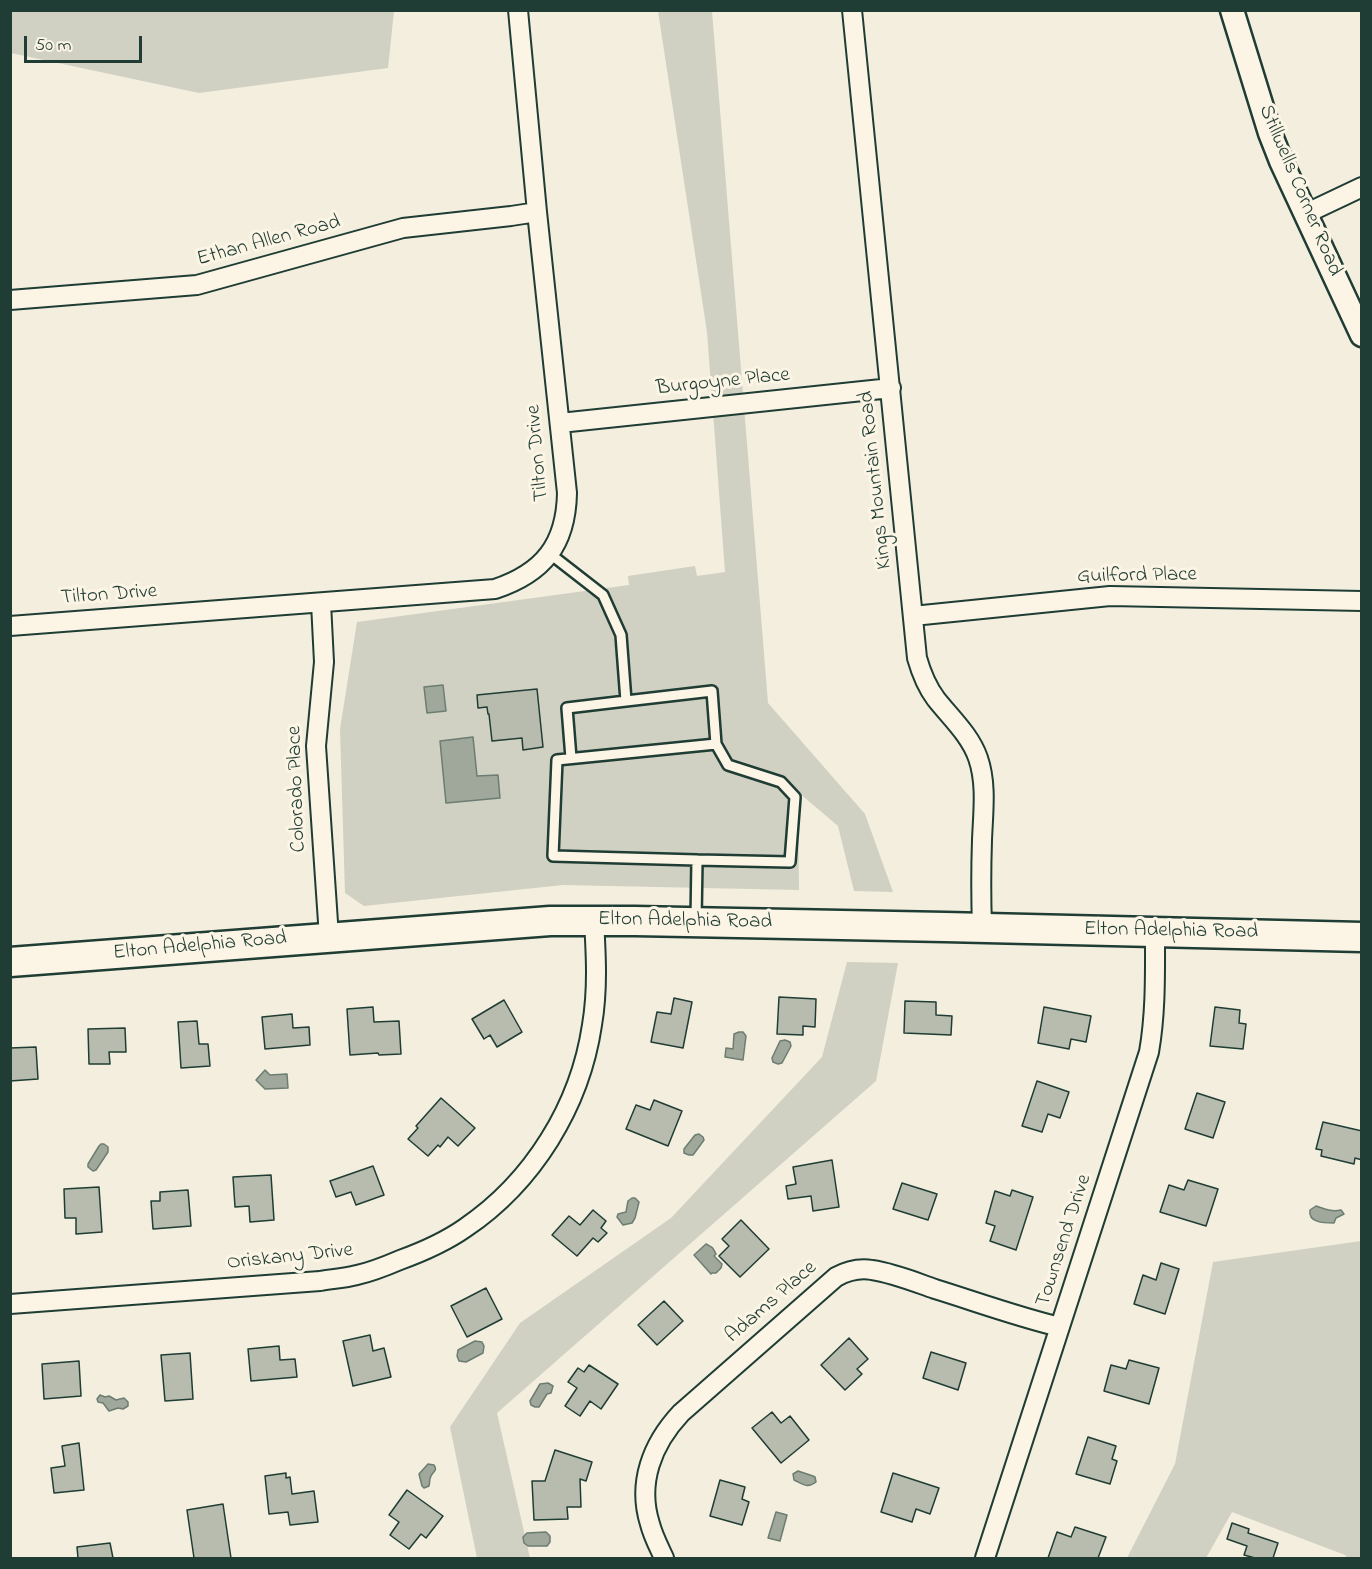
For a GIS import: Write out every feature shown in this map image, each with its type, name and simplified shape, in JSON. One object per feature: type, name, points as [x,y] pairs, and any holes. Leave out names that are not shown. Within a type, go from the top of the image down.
[{"type":"main road","name":"Elton Adelphia Road","points":[[10,962],[550,921],[594,920],[1362,937]]},
{"type":"street","name":"Tilton Drive","points":[[10,626],[495,589],[514,583],[540,565],[559,537],[567,507],[567,493],[518,10]]},
{"type":"street","name":"Kings Mountain Road","points":[[852,10],[917,657],[929,689],[970,742],[978,757],[982,773],[984,790],[982,927]]},
{"type":"street","name":"Stillwells Corner Road","points":[[1232,10],[1270,133],[1281,161],[1362,335]]},
{"type":"street","points":[[1305,214],[1362,187]]},
{"type":"street","name":"Ethan Allen Road","points":[[10,300],[197,285],[404,228],[537,212]]},
{"type":"street","name":"Burgoyne Place","points":[[560,423],[891,388]]},
{"type":"street","name":"Guilford Place","points":[[913,616],[1110,596],[1362,601]]},
{"type":"street","name":"Colorado Place","points":[[321,603],[324,662],[316,746],[329,937]]},
{"type":"street","name":"Oriskany Drive","points":[[10,1304],[320,1281],[356,1275],[427,1250],[464,1229],[500,1200],[544,1148],[562,1117],[581,1073],[593,1024],[596,975],[594,920]]},
{"type":"street","name":"Townsend Drive","points":[[985,1558],[1149,1052],[1155,1009],[1155,931]]},
{"type":"street","name":"Adams Place","points":[[664,1558],[649,1522],[645,1497],[646,1477],[657,1445],[681,1413],[836,1277],[855,1270],[872,1270],[1027,1319],[1060,1327]]},
{"type":"lane","points":[[549,553],[603,595],[621,635],[626,701]]},
{"type":"lane","points":[[571,758],[567,708],[712,691],[716,744],[728,765],[781,782],[795,797],[790,862],[553,856],[557,760],[716,744]]},
{"type":"lane","points":[[696,922],[697,860]]},
{"type":"shaded area","points":[[11,10],[394,11],[388,68],[199,93],[11,53]]},
{"type":"shaded area","points":[[658,11],[712,11],[768,703],[865,814],[893,892],[854,891],[838,826],[798,792],[799,890],[563,885],[364,906],[345,893],[340,729],[357,622],[629,585],[628,576],[695,566],[697,576],[725,572],[707,332]]},
{"type":"shaded area","points":[[443,685],[446,711],[427,713],[424,687]]},
{"type":"shaded area","points":[[473,737],[477,776],[498,775],[500,798],[446,803],[440,741]]},
{"type":"shaded area","points":[[847,962],[898,963],[876,1081],[497,1413],[530,1558],[477,1558],[450,1427],[520,1323],[671,1218],[822,1057]]},
{"type":"shaded area","points":[[743,1032],[746,1036],[743,1060],[725,1057],[726,1048],[733,1049],[734,1034]]},
{"type":"shaded area","points":[[780,1041],[790,1042],[791,1046],[782,1063],[773,1062],[772,1058]]},
{"type":"shaded area","points":[[265,1070],[270,1075],[287,1074],[288,1088],[265,1089],[256,1080]]},
{"type":"shaded area","points":[[699,1134],[704,1140],[693,1155],[684,1153],[684,1149],[695,1135]]},
{"type":"shaded area","points":[[101,1144],[108,1147],[108,1152],[93,1171],[88,1164]]},
{"type":"shaded area","points":[[632,1198],[639,1202],[635,1218],[632,1223],[623,1225],[617,1217],[618,1214],[626,1212],[628,1201]]},
{"type":"shaded area","points":[[1316,1206],[1341,1210],[1344,1214],[1336,1218],[1334,1223],[1314,1220],[1310,1210]]},
{"type":"shaded area","points":[[1361,1241],[1361,1558],[1347,1558],[1345,1555],[1232,1512],[1206,1558],[1127,1558],[1175,1464],[1213,1262]]},
{"type":"shaded area","points":[[706,1244],[713,1248],[716,1254],[714,1256],[722,1264],[716,1273],[711,1274],[694,1255]]},
{"type":"shaded area","points":[[475,1341],[482,1342],[483,1353],[466,1362],[459,1361],[458,1350]]},
{"type":"shaded area","points":[[548,1383],[553,1386],[551,1393],[547,1394],[539,1407],[531,1405],[530,1401],[540,1384]]},
{"type":"shaded area","points":[[100,1395],[116,1400],[124,1398],[128,1406],[109,1411],[103,1403],[98,1402]]},
{"type":"shaded area","points":[[428,1464],[434,1465],[435,1470],[430,1477],[429,1486],[424,1488],[419,1474]]},
{"type":"shaded area","points":[[798,1471],[815,1477],[816,1482],[807,1485],[794,1480],[793,1474]]},
{"type":"shaded area","points":[[776,1512],[787,1515],[780,1541],[768,1538]]},
{"type":"shaded area","points":[[546,1532],[550,1536],[547,1546],[528,1546],[524,1543],[523,1537],[527,1533]]},
{"type":"building","points":[[537,689],[543,747],[523,750],[522,738],[492,741],[487,707],[478,708],[477,695]]},
{"type":"building","points":[[779,997],[816,999],[815,1027],[803,1026],[803,1035],[777,1034]]},
{"type":"building","points":[[674,998],[692,1002],[683,1048],[651,1042],[657,1012],[671,1014]]},
{"type":"building","points":[[504,1000],[522,1032],[497,1047],[490,1035],[484,1039],[472,1019]]},
{"type":"building","points":[[905,1001],[936,1002],[936,1015],[952,1016],[951,1035],[904,1033]]},
{"type":"building","points":[[373,1007],[374,1022],[399,1021],[401,1054],[350,1055],[347,1009]]},
{"type":"building","points":[[1044,1007],[1091,1016],[1086,1042],[1071,1039],[1069,1049],[1038,1043]]},
{"type":"building","points":[[1215,1007],[1240,1010],[1239,1023],[1246,1024],[1243,1049],[1210,1046]]},
{"type":"building","points":[[292,1014],[293,1028],[309,1027],[310,1045],[265,1049],[262,1017]]},
{"type":"building","points":[[197,1021],[199,1044],[208,1044],[210,1066],[181,1068],[178,1022]]},
{"type":"building","points":[[125,1028],[126,1052],[109,1052],[110,1064],[89,1064],[88,1029]]},
{"type":"building","points":[[36,1047],[38,1079],[10,1081],[10,1048]]},
{"type":"building","points":[[1037,1081],[1069,1092],[1060,1118],[1048,1114],[1042,1132],[1022,1126]]},
{"type":"building","points":[[1197,1093],[1225,1102],[1213,1138],[1185,1129]]},
{"type":"building","points":[[441,1098],[475,1128],[458,1146],[448,1137],[428,1156],[408,1139],[418,1128],[416,1126]]},
{"type":"building","points":[[654,1100],[682,1111],[668,1146],[626,1129],[636,1105],[650,1110]]},
{"type":"building","points":[[1323,1122],[1362,1131],[1362,1160],[1355,1158],[1354,1164],[1321,1156],[1322,1150],[1316,1149]]},
{"type":"building","points":[[832,1160],[839,1207],[813,1211],[811,1196],[788,1199],[786,1186],[796,1184],[793,1167]]},
{"type":"building","points":[[373,1166],[384,1195],[356,1205],[351,1192],[336,1197],[330,1181]]},
{"type":"building","points":[[271,1175],[274,1220],[250,1222],[249,1206],[235,1207],[233,1177]]},
{"type":"building","points":[[1188,1180],[1218,1189],[1206,1226],[1160,1212],[1169,1185],[1184,1190]]},
{"type":"building","points":[[902,1183],[937,1194],[928,1220],[893,1209]]},
{"type":"building","points":[[99,1187],[102,1232],[76,1234],[76,1218],[65,1218],[64,1189]]},
{"type":"building","points":[[188,1190],[191,1226],[153,1229],[151,1201],[160,1201],[160,1192]]},
{"type":"building","points":[[1012,1190],[1033,1197],[1016,1250],[990,1241],[995,1226],[986,1223],[995,1191],[1010,1196]]},
{"type":"building","points":[[593,1210],[606,1221],[601,1228],[607,1233],[598,1242],[593,1238],[577,1256],[552,1235],[569,1216],[580,1225]]},
{"type":"building","points":[[741,1220],[769,1249],[740,1277],[719,1256],[729,1246],[722,1239]]},
{"type":"building","points":[[1161,1263],[1179,1269],[1165,1314],[1134,1304],[1143,1275],[1156,1280]]},
{"type":"building","points":[[486,1288],[502,1319],[467,1337],[451,1306]]},
{"type":"building","points":[[664,1301],[683,1321],[657,1345],[638,1325]]},
{"type":"building","points":[[370,1335],[373,1351],[384,1348],[391,1377],[353,1386],[343,1341]]},
{"type":"building","points":[[849,1338],[868,1359],[857,1369],[862,1374],[845,1390],[821,1365]]},
{"type":"building","points":[[279,1346],[280,1360],[295,1359],[297,1377],[251,1381],[248,1349]]},
{"type":"building","points":[[931,1352],[966,1363],[958,1390],[923,1378]]},
{"type":"building","points":[[190,1353],[193,1399],[165,1401],[161,1355]]},
{"type":"building","points":[[1129,1360],[1159,1368],[1149,1404],[1104,1391],[1111,1365],[1126,1369]]},
{"type":"building","points":[[79,1361],[81,1396],[44,1399],[42,1364]]},
{"type":"building","points":[[589,1365],[618,1384],[601,1409],[590,1401],[580,1416],[565,1406],[577,1388],[568,1382],[578,1368],[584,1372]]},
{"type":"building","points":[[772,1412],[781,1423],[790,1416],[809,1440],[781,1463],[752,1428]]},
{"type":"building","points":[[1088,1437],[1116,1446],[1112,1459],[1117,1461],[1110,1484],[1076,1474]]},
{"type":"building","points":[[79,1443],[84,1490],[54,1493],[51,1468],[65,1466],[62,1446]]},
{"type":"building","points":[[555,1450],[592,1462],[586,1481],[580,1479],[581,1507],[567,1507],[568,1519],[534,1520],[532,1481],[545,1481]]},
{"type":"building","points":[[286,1473],[286,1478],[290,1477],[292,1494],[314,1491],[318,1522],[290,1525],[288,1512],[269,1514],[265,1476]]},
{"type":"building","points":[[893,1473],[939,1488],[930,1514],[916,1509],[912,1522],[881,1512]]},
{"type":"building","points":[[720,1480],[745,1487],[742,1499],[749,1502],[742,1525],[710,1516]]},
{"type":"building","points":[[407,1490],[443,1516],[426,1538],[421,1534],[409,1549],[390,1535],[399,1522],[389,1515]]},
{"type":"building","points":[[223,1504],[231,1558],[194,1558],[187,1510]]},
{"type":"building","points":[[1232,1523],[1249,1529],[1248,1533],[1278,1543],[1273,1558],[1255,1558],[1244,1555],[1247,1546],[1227,1539]]},
{"type":"building","points":[[1075,1527],[1106,1537],[1098,1558],[1048,1558],[1057,1532],[1071,1537]]},
{"type":"building","points":[[110,1543],[113,1558],[78,1558],[77,1547]]}]
